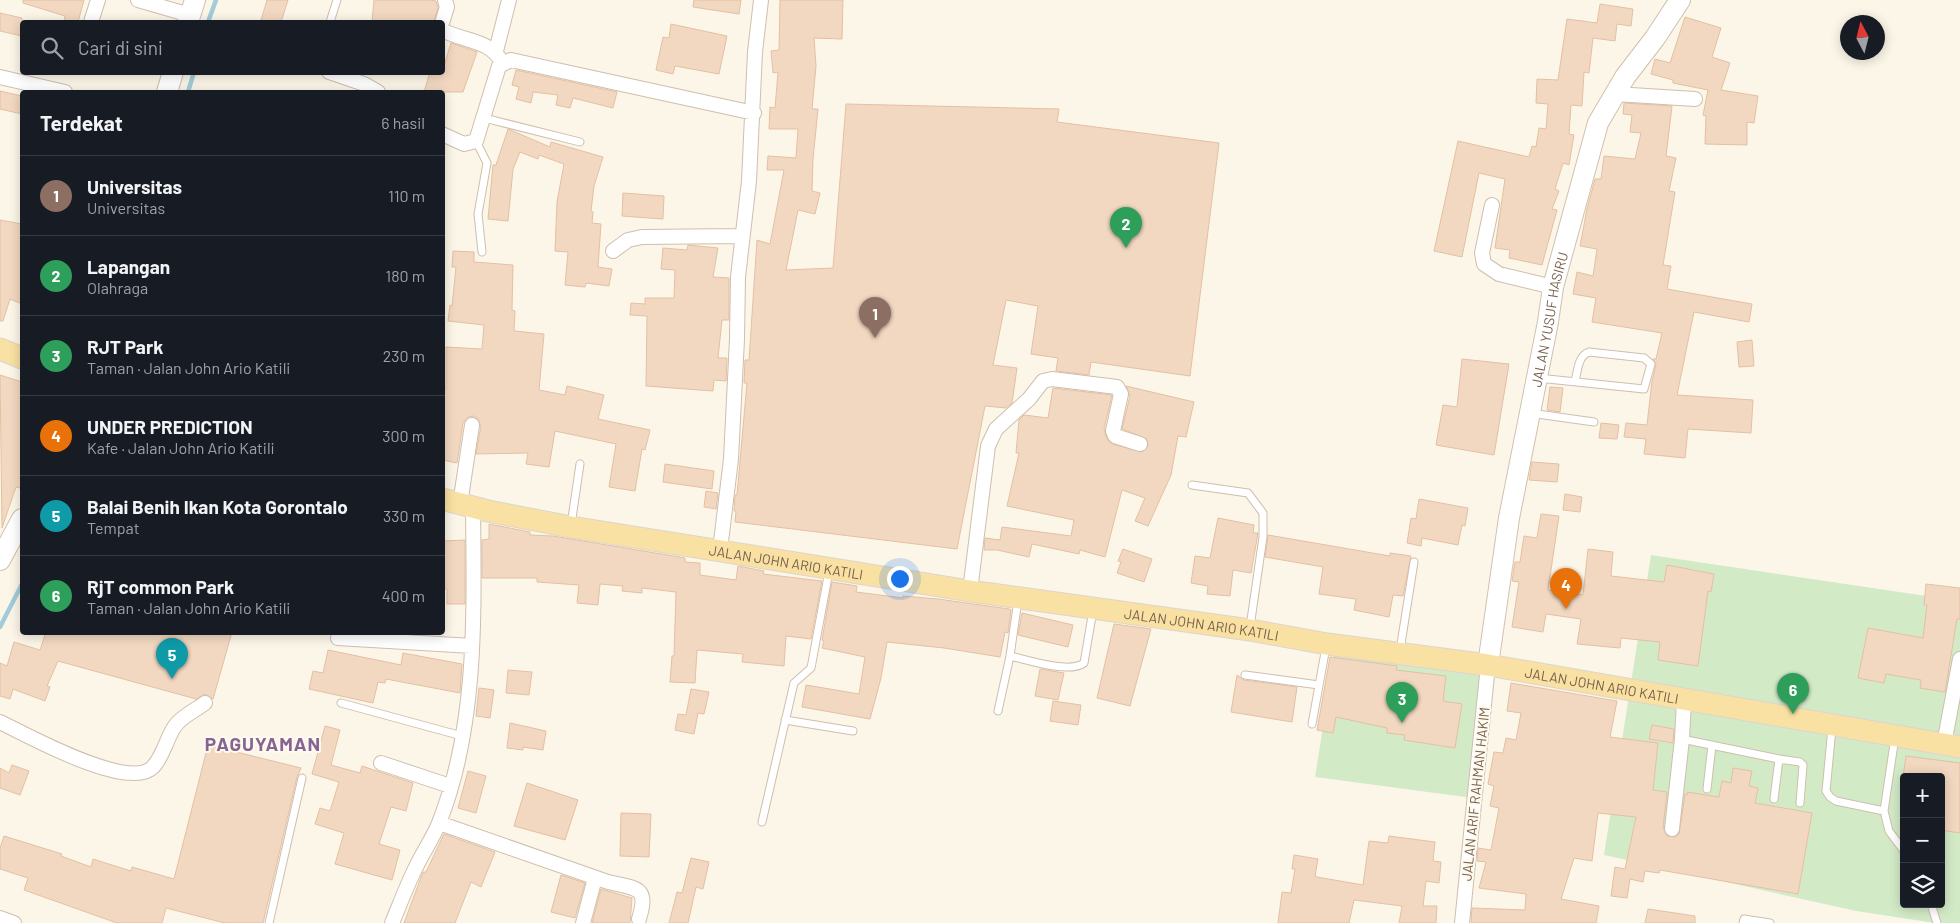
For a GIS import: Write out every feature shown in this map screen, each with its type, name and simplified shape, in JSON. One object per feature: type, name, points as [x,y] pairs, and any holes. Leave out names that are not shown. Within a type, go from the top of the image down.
[{"type":"main road","name":"JALAN YUSUF HASIRU","points":[[1488,665],[1509,518],[1553,287],[1598,123],[1615,94],[1680,0]]},
{"type":"main road","points":[[168,90],[172,75]]},
{"type":"main road","points":[[0,350],[20,357]]},
{"type":"main road","name":"JALAN JOHN ARIO KATILI","points":[[458,503],[571,528],[720,550],[970,591],[1250,630],[1327,644],[1488,665],[1952,745]]},
{"type":"main road","points":[[0,560],[20,523]]},
{"type":"street","points":[[92,20],[98,0]]},
{"type":"street","points":[[138,0],[191,12]]},
{"type":"street","points":[[443,20],[447,7],[445,0]]},
{"type":"street","points":[[445,135],[464,144],[476,141],[499,66],[509,0]]},
{"type":"street","points":[[720,550],[731,459],[741,236],[749,181],[754,113],[755,52],[761,0]]},
{"type":"street","points":[[445,31],[499,57],[754,113]]},
{"type":"street","points":[[338,75],[364,84],[374,90]]},
{"type":"street","points":[[0,77],[56,90]]},
{"type":"street","points":[[1615,94],[1695,99]]},
{"type":"street","points":[[1492,205],[1482,253],[1484,264],[1499,274],[1553,287]]},
{"type":"street","points":[[613,251],[628,240],[642,238],[741,236]]},
{"type":"street","points":[[970,591],[988,446],[996,429],[1030,399],[1044,381],[1052,378],[1119,388],[1121,394],[1113,431],[1115,436],[1140,444]]},
{"type":"street","points":[[392,923],[416,867],[439,823],[462,736],[474,627],[458,503],[472,425]]},
{"type":"street","points":[[338,638],[472,646]]},
{"type":"street","points":[[1952,745],[1960,659]]},
{"type":"street","name":"JALAN ARIF RAHMAN HAKIM","points":[[1462,923],[1488,665]]},
{"type":"street","points":[[1672,829],[1682,739],[1684,700]]},
{"type":"street","points":[[0,722],[60,751],[109,770],[132,774],[152,768],[162,754],[175,725],[206,703]]},
{"type":"street","points":[[381,763],[450,786]]},
{"type":"street","points":[[439,823],[595,878],[634,888],[643,894],[644,904],[639,919]]},
{"type":"street","points":[[583,923],[595,878]]},
{"type":"street","points":[[0,918],[14,923]]},
{"type":"lane","points":[[331,20],[337,0]]},
{"type":"lane","points":[[484,118],[580,142]]},
{"type":"lane","points":[[476,141],[487,163],[478,214],[482,252]]},
{"type":"lane","points":[[1537,378],[1575,380],[1644,389],[1651,364],[1644,358],[1589,352],[1583,354],[1575,380]]},
{"type":"lane","points":[[1530,413],[1594,422]]},
{"type":"lane","points":[[571,528],[580,464]]},
{"type":"lane","points":[[1192,485],[1248,494],[1263,514],[1263,537],[1250,630]]},
{"type":"lane","points":[[1399,653],[1414,562]]},
{"type":"lane","points":[[762,822],[794,683],[811,668],[829,568]]},
{"type":"lane","points":[[998,711],[1010,656],[1018,598]]},
{"type":"lane","points":[[1010,656],[1066,668],[1078,667],[1084,663],[1093,611],[1091,608]]},
{"type":"lane","points":[[1312,724],[1327,644]]},
{"type":"lane","points":[[1245,675],[1319,686]]},
{"type":"lane","points":[[341,703],[462,736]]},
{"type":"lane","points":[[786,720],[853,731]]},
{"type":"lane","points":[[1832,725],[1826,791],[1836,801],[1884,811]]},
{"type":"lane","points":[[1895,736],[1884,811],[1890,831],[1900,845]]},
{"type":"lane","points":[[1682,739],[1800,762],[1803,765],[1800,803]]},
{"type":"lane","points":[[1707,789],[1712,745]]},
{"type":"lane","points":[[1774,799],[1779,759]]},
{"type":"lane","points":[[269,923],[302,778]]},
{"type":"lane","points":[[1932,908],[1937,923]]},
{"type":"lane","points":[[1743,923],[1744,919],[1770,923]]},
{"type":"green space","points":[[1651,555],[1960,601],[1960,923],[1935,923],[1856,911],[1604,855]]},
{"type":"green space","points":[[1336,645],[1487,670],[1473,798],[1315,777]]},
{"type":"building","points":[[23,0],[84,0],[79,20],[64,20],[65,16],[23,3]]},
{"type":"building","points":[[267,0],[288,0],[282,20],[261,20]]},
{"type":"building","points":[[374,0],[431,0],[436,1],[438,7],[435,20],[372,20]]},
{"type":"building","points":[[694,0],[741,0],[739,14],[693,7]]},
{"type":"building","points":[[780,0],[843,0],[842,39],[814,38],[816,66],[812,109],[818,109],[812,191],[820,193],[815,214],[798,210],[786,270],[833,268],[846,104],[1059,109],[1057,122],[1219,143],[1190,376],[1091,362],[1089,375],[1056,371],[1058,358],[1031,354],[1038,306],[1006,300],[993,365],[1017,368],[1012,403],[1006,408],[985,406],[957,549],[735,522],[735,495],[737,495],[747,383],[744,383],[745,360],[749,360],[757,240],[770,244],[784,170],[767,170],[768,156],[796,158],[798,129],[769,129],[770,107],[775,108],[778,72],[773,73],[771,51],[779,50]]},
{"type":"building","points":[[1600,4],[1633,9],[1631,26],[1617,24],[1615,41],[1593,38],[1589,73],[1584,72],[1582,106],[1571,105],[1569,134],[1574,135],[1569,165],[1563,163],[1555,189],[1559,191],[1552,209],[1557,210],[1542,265],[1509,258],[1510,250],[1495,248],[1505,179],[1479,173],[1462,257],[1434,251],[1458,141],[1529,157],[1532,146],[1536,147],[1539,128],[1546,129],[1548,104],[1536,103],[1537,79],[1558,80],[1567,19],[1597,23]]},
{"type":"building","points":[[0,13],[22,18],[20,20],[20,36],[0,31]]},
{"type":"building","points":[[1685,17],[1721,28],[1712,57],[1730,63],[1721,90],[1758,96],[1754,123],[1747,122],[1747,145],[1705,144],[1706,116],[1703,115],[1708,90],[1673,83],[1673,80],[1651,74],[1655,59],[1670,63]]},
{"type":"building","points":[[671,24],[727,36],[719,74],[675,66],[673,74],[656,70],[663,37],[669,38]]},
{"type":"building","points":[[451,43],[477,52],[463,92],[425,90],[429,75],[445,75],[445,62]]},
{"type":"building","points":[[516,70],[617,92],[613,108],[573,98],[570,108],[556,105],[558,95],[533,92],[531,103],[516,99],[519,87],[512,85]]},
{"type":"building","points":[[0,91],[20,96],[20,114],[0,109]]},
{"type":"building","points":[[1624,103],[1672,106],[1666,156],[1676,158],[1669,191],[1675,192],[1663,265],[1671,266],[1667,289],[1752,304],[1749,322],[1694,312],[1677,395],[1753,400],[1751,433],[1688,429],[1685,458],[1644,454],[1646,439],[1624,437],[1626,423],[1647,425],[1652,381],[1656,365],[1653,359],[1656,359],[1662,333],[1592,322],[1596,298],[1573,294],[1577,272],[1593,276],[1597,249],[1580,246],[1595,179],[1601,179],[1604,156],[1635,159],[1641,133],[1630,132],[1632,115],[1623,114]]},
{"type":"building","points":[[508,129],[550,147],[551,142],[603,157],[594,186],[591,211],[593,212],[592,223],[601,224],[598,267],[612,269],[609,286],[586,283],[585,287],[565,285],[568,252],[555,251],[557,202],[564,164],[539,155],[538,159],[520,152],[513,169],[508,221],[488,219],[493,165],[496,165]]},
{"type":"building","points":[[623,193],[664,196],[663,219],[622,216]]},
{"type":"building","points":[[0,220],[20,224],[20,303],[10,299],[3,321],[0,321]]},
{"type":"building","points":[[688,245],[718,248],[713,277],[729,278],[729,320],[722,320],[718,358],[727,358],[726,381],[714,380],[713,391],[646,386],[647,316],[630,315],[631,303],[645,304],[645,298],[674,298],[675,270],[661,269],[663,248],[687,250]]},
{"type":"building","points":[[453,251],[474,252],[474,262],[513,265],[512,310],[515,311],[514,331],[544,334],[539,390],[565,395],[567,386],[604,395],[598,419],[650,430],[645,450],[642,449],[635,491],[609,487],[616,444],[555,431],[549,467],[526,464],[528,453],[476,454],[481,426],[478,419],[474,416],[468,417],[463,423],[457,463],[445,461],[446,347],[482,349],[484,325],[448,321],[450,305],[452,306],[456,267],[452,267]]},
{"type":"building","points":[[1752,340],[1754,366],[1739,367],[1737,342]]},
{"type":"building","points":[[1462,359],[1509,364],[1494,455],[1436,445],[1443,405],[1457,407]]},
{"type":"building","points":[[0,375],[20,381],[20,488],[16,487],[2,528]]},
{"type":"building","points":[[1126,386],[1194,402],[1186,437],[1178,436],[1171,475],[1148,526],[1135,521],[1145,498],[1122,490],[1105,557],[1080,550],[1079,554],[1032,544],[1029,557],[997,550],[984,550],[985,538],[1000,540],[1002,527],[1071,536],[1074,520],[1007,506],[1019,453],[1016,453],[1019,420],[1024,415],[1048,418],[1053,388],[1112,395],[1104,429],[1107,439],[1112,444],[1142,452],[1148,446],[1147,439],[1122,429],[1130,396]]},
{"type":"building","points":[[1550,387],[1563,388],[1560,412],[1547,410]]},
{"type":"building","points":[[1601,423],[1619,425],[1617,439],[1599,438]]},
{"type":"building","points":[[1532,462],[1559,464],[1557,482],[1529,480]]},
{"type":"building","points":[[665,464],[714,471],[712,489],[663,482]]},
{"type":"building","points":[[706,491],[718,493],[716,509],[704,507]]},
{"type":"building","points":[[1565,494],[1582,497],[1580,512],[1563,510]]},
{"type":"building","points":[[1419,499],[1468,508],[1465,526],[1462,525],[1458,545],[1422,538],[1421,546],[1407,543],[1411,518],[1416,519]]},
{"type":"building","points":[[1541,514],[1559,516],[1548,590],[1583,595],[1588,549],[1613,552],[1611,576],[1664,582],[1667,565],[1714,574],[1711,592],[1708,591],[1698,666],[1658,660],[1660,642],[1621,638],[1620,648],[1577,644],[1581,619],[1546,614],[1543,632],[1512,627],[1519,582],[1512,581],[1515,562],[1520,562],[1524,536],[1537,538]]},
{"type":"building","points":[[1218,518],[1254,525],[1253,533],[1258,533],[1251,573],[1233,570],[1230,596],[1207,594],[1208,586],[1191,583],[1195,556],[1210,558]]},
{"type":"building","points":[[489,524],[530,532],[530,535],[553,536],[685,558],[685,562],[700,563],[700,575],[736,580],[738,566],[764,571],[763,574],[822,581],[811,639],[786,636],[784,666],[742,662],[743,654],[697,650],[695,683],[670,682],[672,656],[674,656],[676,592],[642,588],[642,593],[622,591],[623,586],[600,584],[598,605],[577,603],[579,585],[537,582],[537,578],[482,578],[482,540],[489,539]]},
{"type":"building","points":[[1268,535],[1390,556],[1390,553],[1411,556],[1403,596],[1393,595],[1389,617],[1354,610],[1356,599],[1319,594],[1323,567],[1265,557]]},
{"type":"building","points":[[465,540],[465,604],[447,604],[447,589],[445,589],[445,541]]},
{"type":"building","points":[[1123,549],[1152,559],[1144,582],[1117,573],[1121,562],[1118,561]]},
{"type":"building","points":[[832,582],[857,586],[856,592],[903,598],[903,596],[938,599],[1009,609],[1011,610],[1008,633],[1005,632],[1000,657],[944,648],[887,642],[881,678],[870,719],[802,707],[806,685],[859,694],[865,657],[822,648]]},
{"type":"building","points":[[1926,584],[1960,588],[1960,619],[1957,619],[1945,692],[1920,688],[1921,680],[1886,674],[1884,683],[1858,678],[1868,628],[1923,638],[1927,605],[1924,605]]},
{"type":"building","points":[[1022,613],[1073,625],[1068,647],[1018,635]]},
{"type":"building","points":[[1114,624],[1151,629],[1130,706],[1097,698]]},
{"type":"building","points":[[45,635],[231,635],[213,699],[205,694],[196,699],[58,661],[47,686],[50,687],[45,701],[13,689],[10,699],[0,696],[0,663],[7,666],[14,642],[40,650]]},
{"type":"building","points":[[328,650],[401,665],[403,653],[462,664],[460,693],[386,679],[385,683],[378,682],[373,703],[309,689],[313,671],[323,673]]},
{"type":"building","points":[[1330,657],[1397,666],[1396,670],[1446,676],[1443,701],[1462,704],[1455,748],[1404,740],[1405,735],[1387,733],[1387,728],[1336,717],[1333,733],[1317,730]]},
{"type":"building","points":[[1040,669],[1064,673],[1058,700],[1035,696]]},
{"type":"building","points":[[508,670],[532,672],[529,695],[506,693]]},
{"type":"building","points":[[1237,675],[1244,680],[1297,687],[1292,722],[1231,712]]},
{"type":"building","points":[[1511,683],[1617,701],[1610,737],[1658,743],[1653,790],[1667,792],[1663,828],[1667,836],[1675,837],[1679,834],[1685,794],[1687,795],[1687,792],[1719,797],[1722,781],[1731,783],[1733,768],[1752,771],[1749,786],[1758,788],[1755,803],[1812,813],[1798,894],[1660,870],[1659,873],[1645,871],[1643,882],[1630,879],[1627,898],[1611,896],[1615,867],[1625,869],[1636,817],[1598,813],[1592,861],[1574,858],[1561,899],[1599,906],[1596,923],[1471,923],[1472,908],[1525,910],[1526,894],[1479,888],[1486,862],[1477,861],[1478,848],[1491,850],[1499,808],[1490,806],[1494,786],[1488,784],[1494,752],[1503,753],[1506,738],[1516,740],[1521,713],[1507,711]]},
{"type":"building","points":[[479,688],[494,690],[490,718],[476,716]]},
{"type":"building","points":[[691,689],[709,692],[704,714],[698,713],[694,734],[675,730],[678,714],[686,715]]},
{"type":"building","points":[[1053,701],[1081,705],[1078,725],[1050,721]]},
{"type":"building","points":[[510,723],[546,731],[543,750],[523,747],[523,750],[507,748]]},
{"type":"building","points":[[1652,725],[1674,729],[1673,743],[1649,739]]},
{"type":"building","points":[[325,726],[340,730],[331,765],[360,773],[362,766],[413,783],[406,811],[391,807],[379,844],[400,850],[392,880],[335,864],[344,833],[315,824],[320,808],[330,811],[339,782],[312,774]]},
{"type":"building","points":[[208,745],[301,768],[297,777],[263,923],[225,923],[166,908],[162,923],[117,923],[24,890],[28,878],[0,869],[0,848],[4,836],[62,854],[61,856],[91,867],[93,859],[131,871],[132,867],[174,879]]},
{"type":"building","points":[[1906,756],[1960,763],[1960,833],[1945,831],[1945,773],[1904,773]]},
{"type":"building","points":[[12,765],[29,771],[20,795],[0,788],[0,768],[9,773]]},
{"type":"building","points":[[468,771],[486,776],[476,813],[458,808]]},
{"type":"building","points":[[527,783],[578,800],[565,840],[514,826]]},
{"type":"building","points":[[621,813],[651,814],[649,857],[620,856]]},
{"type":"building","points":[[444,834],[495,852],[481,887],[471,882],[455,923],[404,923],[423,872],[426,872]]},
{"type":"building","points":[[1389,836],[1435,842],[1433,861],[1441,862],[1439,883],[1426,881],[1423,906],[1437,906],[1436,923],[1399,923],[1402,906],[1354,900],[1349,923],[1278,923],[1282,892],[1291,893],[1295,869],[1292,869],[1294,855],[1318,859],[1315,876],[1317,877],[1363,885],[1369,841],[1388,843]]},
{"type":"building","points":[[691,858],[709,862],[703,889],[696,887],[688,923],[669,923],[677,892],[682,893]]},
{"type":"building","points":[[561,875],[585,883],[575,918],[551,912]]},
{"type":"building","points":[[601,889],[632,898],[630,923],[592,923]]},
{"type":"building","points":[[1648,909],[1695,916],[1695,923],[1645,923]]},
{"type":"waterway","points":[[209,20],[216,0]]},
{"type":"waterway","points":[[189,90],[193,75]]},
{"type":"waterway","points":[[0,627],[20,588]]},
{"type":"place","name":"Lapangan","points":[[1126,248]]},
{"type":"place","name":"Universitas","points":[[875,338]]},
{"type":"place","name":"UNDER PREDICTION","points":[[1566,609]]},
{"type":"place","name":"Balai Benih Ikan Kota Gorontalo","points":[[172,679]]},
{"type":"place","name":"RjT common Park","points":[[1793,714]]},
{"type":"place","name":"RJT Park","points":[[1402,723]]},
{"type":"district","name":"PAGUYAMAN","points":[[263,743]]}]
